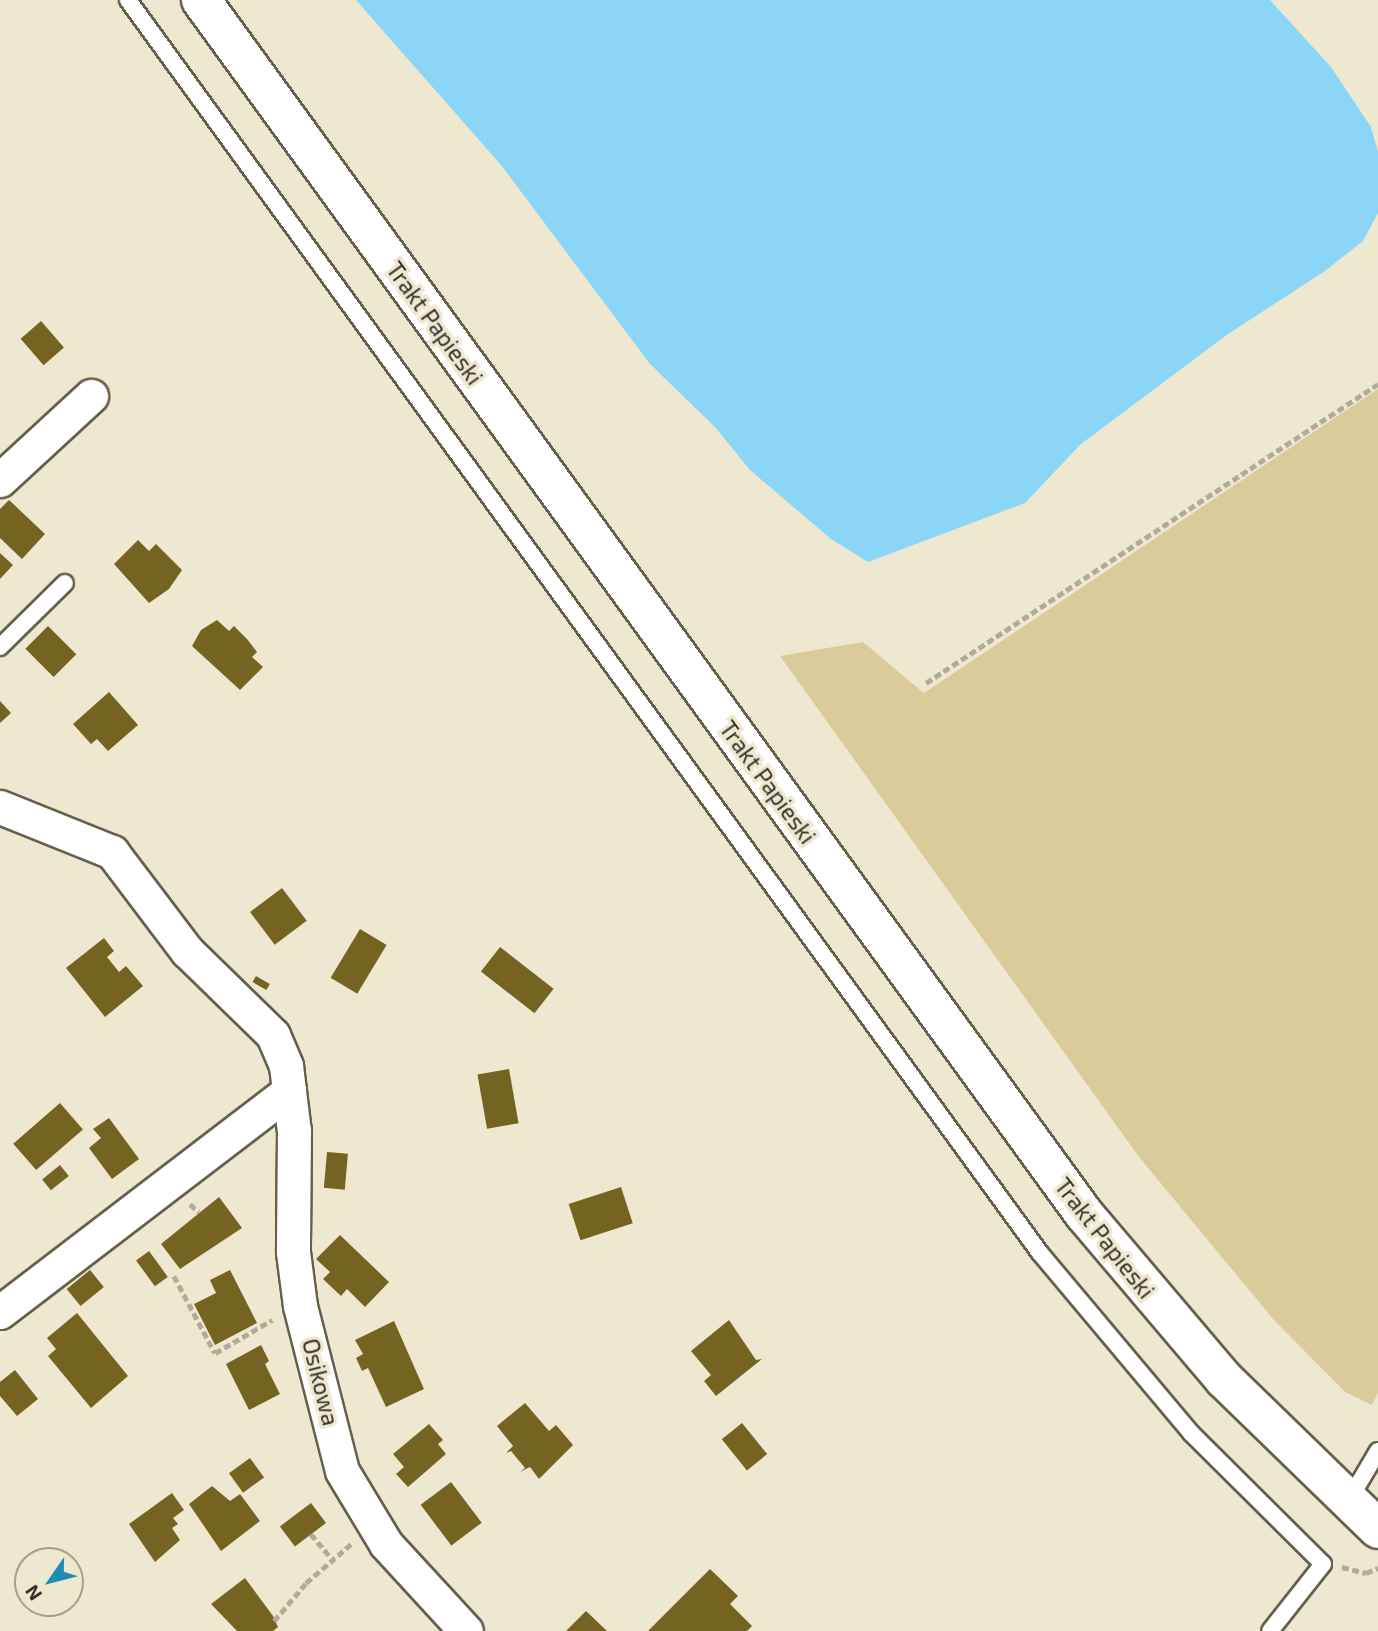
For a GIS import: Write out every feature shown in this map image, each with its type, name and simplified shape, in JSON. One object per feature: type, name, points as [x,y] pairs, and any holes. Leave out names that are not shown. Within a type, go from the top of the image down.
[{"type":"street","name":"Trakt Papieski","points":[[201,0],[1084,1214],[1224,1379],[1347,1502],[1378,1529]]},
{"type":"street","points":[[0,480],[91,396]]},
{"type":"street","name":"Osikowa","points":[[0,807],[112,852],[187,951],[273,1035],[286,1066],[294,1130],[293,1252],[300,1306],[342,1471],[374,1527],[466,1631]]},
{"type":"street","points":[[0,1312],[289,1091]]},
{"type":"lane","points":[[128,0],[1040,1253],[1191,1433],[1323,1564],[1270,1631]]},
{"type":"lane","points":[[0,647],[65,583]]},
{"type":"lane","points":[[1347,1502],[1378,1451]]},
{"type":"path","points":[[926,683],[1378,384]]},
{"type":"path","points":[[194,1206],[199,1212]]},
{"type":"path","points":[[174,1276],[215,1353],[300,1306]]},
{"type":"path","points":[[218,1343],[221,1349]]},
{"type":"path","points":[[274,1621],[332,1560],[374,1527]]},
{"type":"path","points":[[311,1534],[332,1560]]},
{"type":"path","points":[[1323,1564],[1366,1573],[1378,1568]]},
{"type":"shaded area","points":[[1378,389],[1378,1393],[1372,1405],[1345,1392],[1274,1320],[1139,1157],[780,656],[863,642],[924,693]]},
{"type":"water","points":[[356,0],[1270,0],[1331,67],[1371,127],[1378,152],[1378,213],[1363,241],[1325,271],[1228,334],[1081,444],[1025,503],[868,562],[831,539],[750,470],[715,427],[650,364],[501,165]]},
{"type":"building","points":[[41,321],[64,347],[44,365],[21,339]]},
{"type":"building","points":[[9,500],[45,534],[22,559],[0,538],[0,509]]},
{"type":"building","points":[[138,540],[149,551],[156,544],[182,570],[169,589],[149,603],[114,564]]},
{"type":"building","points":[[0,553],[13,565],[0,579]]},
{"type":"building","points":[[217,620],[229,631],[234,626],[247,639],[257,652],[252,657],[263,667],[240,690],[192,646],[201,630]]},
{"type":"building","points":[[48,626],[76,654],[54,677],[25,649]]},
{"type":"building","points":[[109,692],[138,725],[108,751],[97,739],[91,744],[73,724]]},
{"type":"building","points":[[0,701],[11,713],[0,723]]},
{"type":"building","points":[[282,888],[307,921],[275,945],[250,912]]},
{"type":"building","points":[[360,929],[387,945],[357,994],[331,978]]},
{"type":"building","points":[[104,938],[114,951],[107,957],[119,972],[126,966],[143,986],[105,1017],[66,968]]},
{"type":"building","points":[[500,947],[554,989],[534,1013],[481,971]]},
{"type":"building","points":[[256,976],[270,984],[266,990],[252,982]]},
{"type":"building","points":[[509,1069],[519,1123],[487,1129],[477,1075]]},
{"type":"building","points":[[60,1103],[83,1129],[36,1170],[13,1144]]},
{"type":"building","points":[[109,1118],[139,1159],[112,1179],[89,1148],[101,1138],[93,1129]]},
{"type":"building","points":[[327,1152],[348,1154],[345,1190],[324,1188]]},
{"type":"building","points":[[60,1165],[69,1176],[51,1190],[42,1179]]},
{"type":"building","points":[[621,1187],[633,1223],[580,1240],[569,1204]]},
{"type":"building","points":[[219,1197],[242,1228],[180,1269],[161,1244]]},
{"type":"building","points":[[340,1235],[389,1282],[365,1307],[347,1289],[341,1296],[323,1279],[330,1272],[316,1259]]},
{"type":"building","points":[[149,1251],[168,1277],[155,1286],[136,1260]]},
{"type":"building","points":[[90,1270],[104,1287],[81,1306],[67,1289]]},
{"type":"building","points":[[230,1270],[257,1323],[215,1345],[194,1304],[216,1293],[210,1280]]},
{"type":"building","points":[[77,1313],[128,1376],[91,1408],[48,1356],[56,1349],[47,1338]]},
{"type":"building","points":[[729,1320],[756,1360],[762,1359],[716,1396],[704,1381],[711,1375],[691,1351]]},
{"type":"building","points":[[394,1321],[424,1389],[386,1407],[368,1368],[362,1371],[356,1358],[363,1354],[355,1340]]},
{"type":"building","points":[[261,1345],[269,1361],[265,1364],[280,1394],[249,1410],[226,1364]]},
{"type":"building","points":[[15,1370],[38,1399],[17,1416],[0,1396],[0,1382]]},
{"type":"building","points":[[525,1403],[549,1431],[556,1425],[573,1445],[539,1479],[530,1467],[520,1472],[525,1468],[511,1451],[506,1453],[513,1446],[497,1426]]},
{"type":"building","points":[[742,1423],[767,1454],[747,1470],[722,1439]]},
{"type":"building","points":[[429,1424],[443,1440],[438,1444],[446,1454],[408,1487],[396,1474],[404,1467],[393,1454]]},
{"type":"building","points":[[250,1458],[264,1477],[243,1493],[229,1473]]},
{"type":"building","points":[[451,1482],[482,1523],[451,1546],[421,1505]]},
{"type":"building","points":[[212,1486],[230,1501],[240,1494],[260,1521],[221,1551],[189,1504]]},
{"type":"building","points":[[172,1493],[184,1510],[173,1518],[178,1524],[172,1528],[180,1540],[155,1562],[129,1524]]},
{"type":"building","points":[[311,1503],[326,1523],[295,1546],[280,1526]]},
{"type":"building","points":[[710,1569],[738,1596],[730,1604],[752,1626],[747,1631],[648,1631]]},
{"type":"building","points":[[245,1578],[273,1616],[278,1627],[273,1631],[237,1631],[211,1604]]},
{"type":"building","points":[[586,1611],[607,1631],[566,1631]]}]
